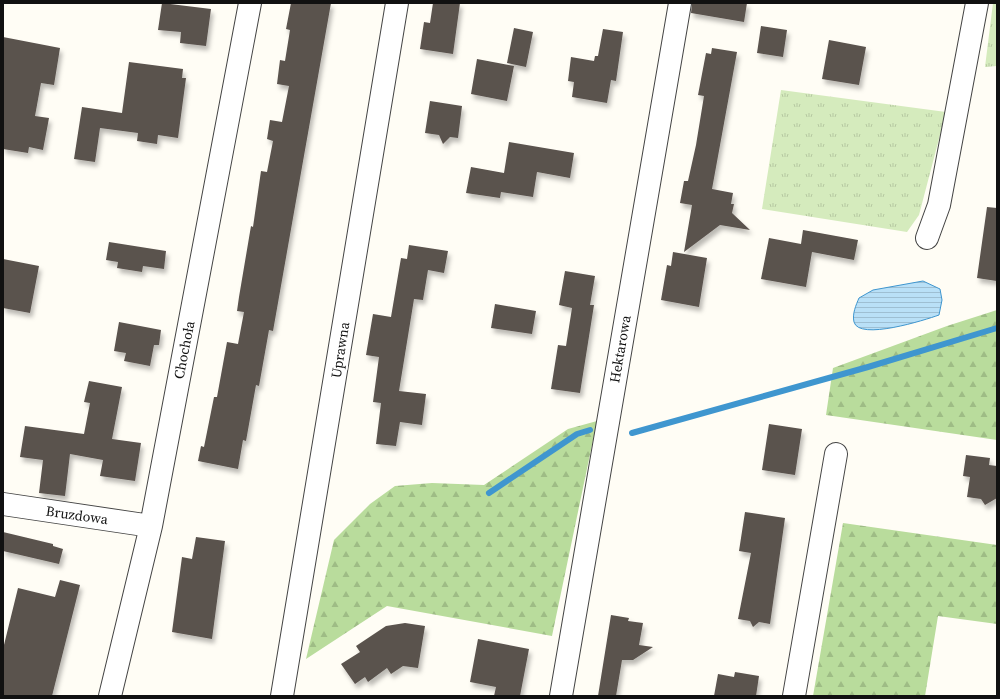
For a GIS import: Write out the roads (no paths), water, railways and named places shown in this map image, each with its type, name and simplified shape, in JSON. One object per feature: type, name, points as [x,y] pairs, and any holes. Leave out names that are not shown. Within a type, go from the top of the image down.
[{"type":"street","name":"Chochoła","points":[[110,696],[151,526],[250,3]]},
{"type":"street","name":"Uprawna","points":[[282,696],[397,3]]},
{"type":"street","name":"Hektarowa","points":[[561,696],[680,3]]},
{"type":"street","points":[[927,238],[939,205],[976,3]]},
{"type":"street","points":[[794,696],[836,454]]},
{"type":"street","name":"Bruzdowa","points":[[3,504],[151,526]]},
{"type":"water","points":[[923,281],[940,289],[942,300],[939,315],[893,328],[867,330],[859,327],[854,322],[854,313],[859,298],[873,290]]},
{"type":"waterway","points":[[632,433],[868,367],[997,328]]},
{"type":"waterway","points":[[489,493],[577,434],[590,430]]}]
